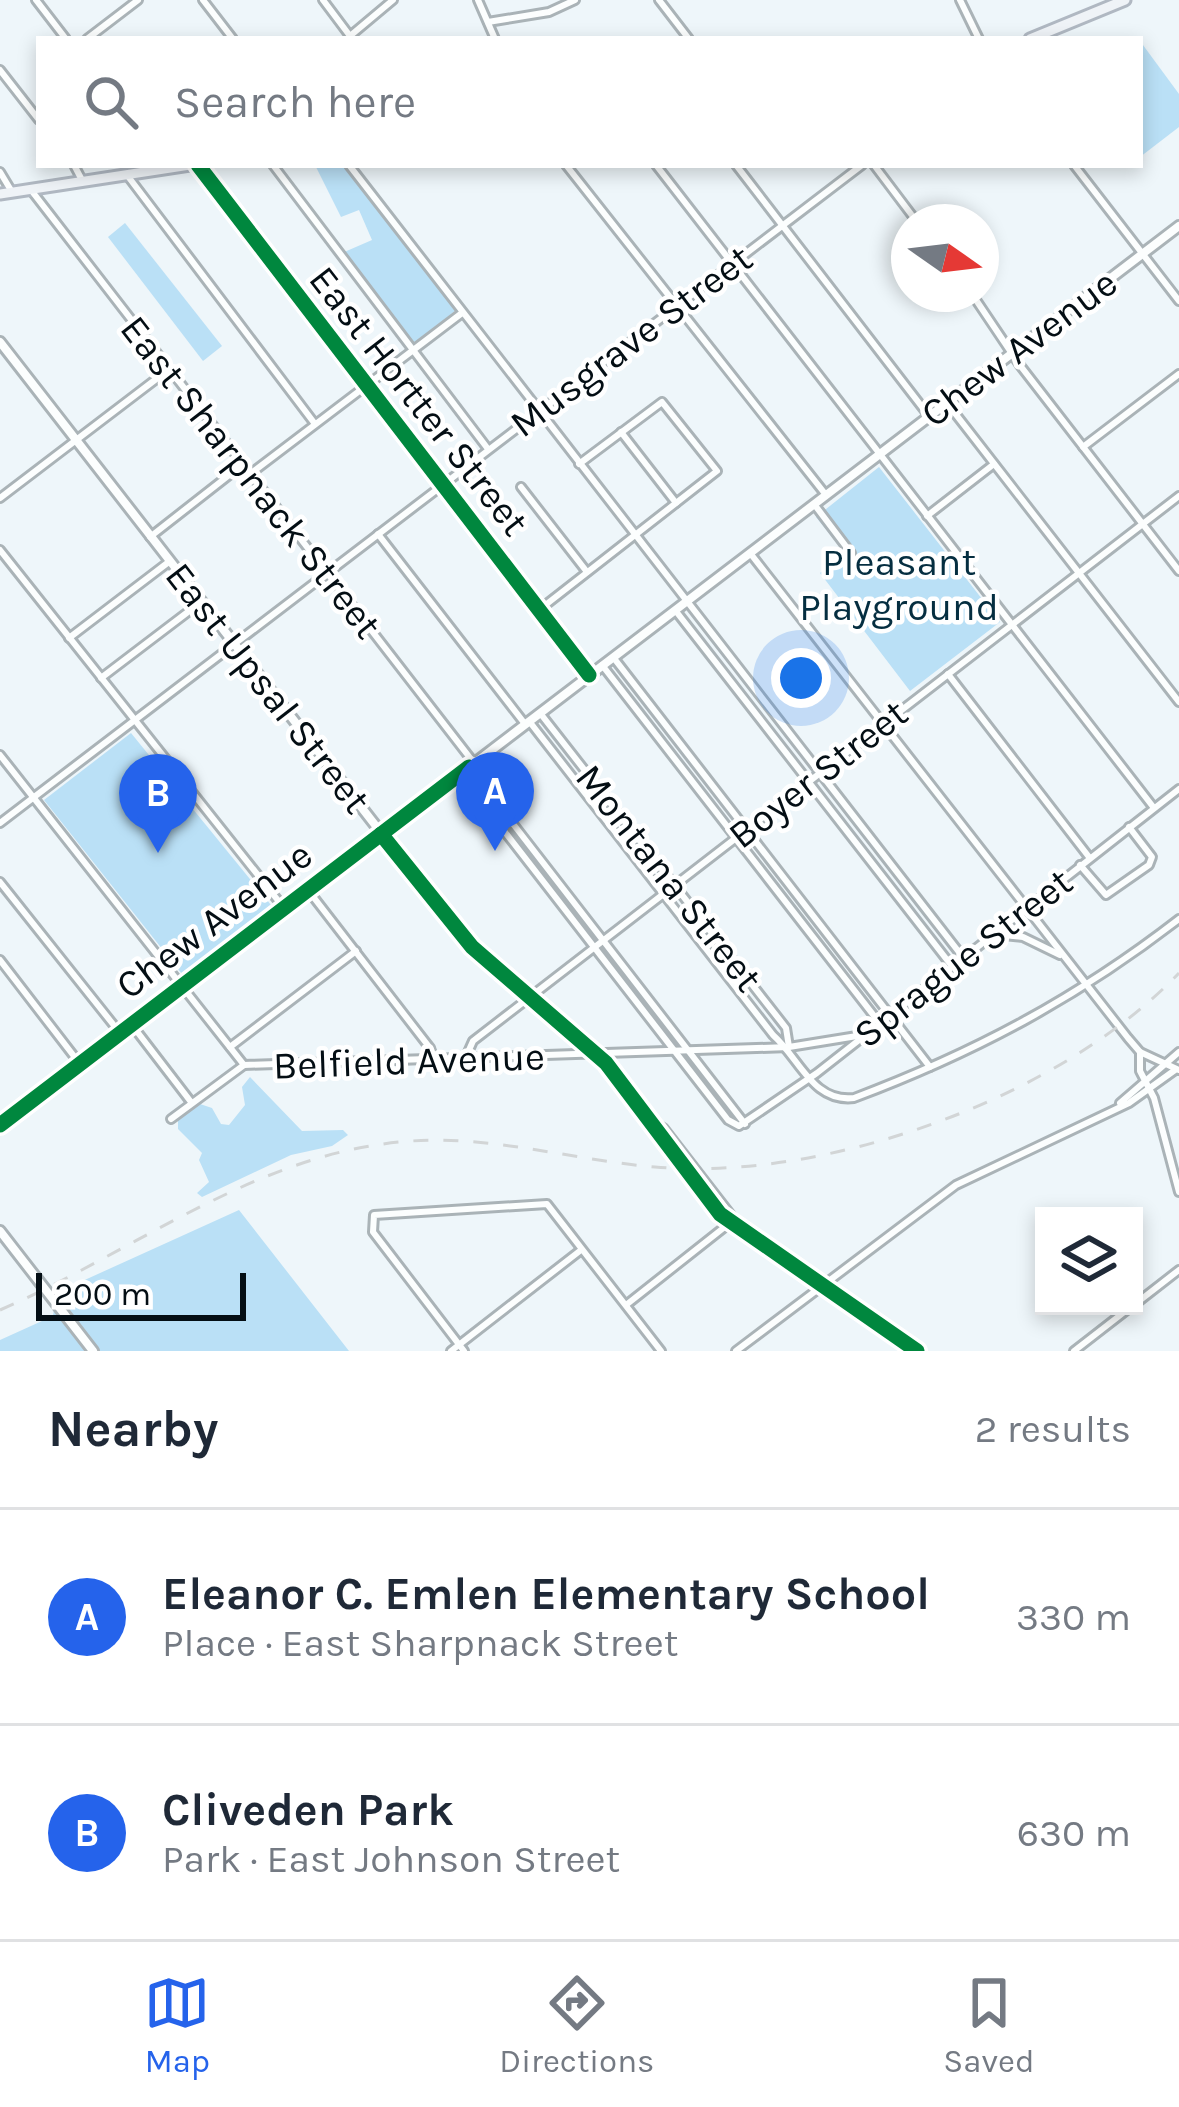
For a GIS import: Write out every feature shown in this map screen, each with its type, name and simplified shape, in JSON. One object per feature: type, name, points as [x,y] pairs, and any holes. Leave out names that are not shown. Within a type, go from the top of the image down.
[{"type":"main road","points":[[1037,36],[1125,0]]},
{"type":"main road","points":[[6,193],[158,168]]},
{"type":"street","points":[[36,0],[64,36]]},
{"type":"street","points":[[91,36],[138,0]]},
{"type":"street","points":[[203,0],[231,36]]},
{"type":"street","points":[[323,0],[350,36]]},
{"type":"street","points":[[353,36],[392,0]]},
{"type":"street","points":[[478,0],[494,36]]},
{"type":"street","points":[[488,22],[549,12],[575,0]]},
{"type":"street","points":[[659,0],[686,36]]},
{"type":"street","points":[[960,0],[978,36]]},
{"type":"street","points":[[0,70],[36,116]]},
{"type":"street","points":[[76,168],[83,182]]},
{"type":"street","name":"East Hortter Street","points":[[196,168],[589,675]]},
{"type":"street","points":[[275,168],[489,450]]},
{"type":"street","points":[[351,168],[962,956]]},
{"type":"street","points":[[568,168],[826,495]]},
{"type":"street","points":[[658,168],[1154,808]]},
{"type":"street","points":[[738,168],[929,416]]},
{"type":"street","name":"Musgrave Street","points":[[0,823],[858,168]]},
{"type":"street","points":[[876,168],[903,204]]},
{"type":"street","points":[[1076,168],[1179,301]]},
{"type":"street","points":[[0,172],[6,193]]},
{"type":"street","points":[[127,175],[315,424]]},
{"type":"street","name":"East Sharpnack Street","points":[[31,190],[326,574],[594,947],[730,1123],[745,1124]]},
{"type":"street","name":"Chew Avenue","points":[[0,1125],[1179,226]]},
{"type":"street","points":[[985,312],[1179,571]]},
{"type":"street","points":[[249,475],[462,313]]},
{"type":"street","name":"East Upsal Street","points":[[0,342],[472,947],[597,1054],[733,1220],[911,1349]]},
{"type":"street","points":[[0,498],[168,370]]},
{"type":"street","points":[[1083,447],[1179,374]]},
{"type":"street","points":[[539,610],[717,471],[662,402],[579,464]]},
{"type":"street","points":[[946,403],[1179,702]]},
{"type":"street","points":[[621,432],[676,503]]},
{"type":"street","points":[[927,516],[994,464]]},
{"type":"street","points":[[151,537],[242,465]]},
{"type":"street","points":[[520,487],[587,572]]},
{"type":"street","name":"Boyer Street","points":[[465,1059],[473,1041],[1179,496]]},
{"type":"street","points":[[814,504],[851,553]]},
{"type":"street","name":"Montana Street","points":[[378,534],[821,1093],[843,1099],[931,1069]]},
{"type":"street","points":[[0,550],[284,908]]},
{"type":"street","points":[[750,553],[1140,1052],[1178,1068]]},
{"type":"street","points":[[70,638],[170,561]]},
{"type":"street","points":[[101,678],[202,602]]},
{"type":"street","points":[[675,610],[951,965]]},
{"type":"street","points":[[614,657],[931,1069],[999,1038],[1179,919]]},
{"type":"street","points":[[602,665],[878,1021]]},
{"type":"street","points":[[948,674],[1090,858]]},
{"type":"street","name":"Montana Street","points":[[541,713],[786,1028],[789,1047]]},
{"type":"street","points":[[0,755],[244,1065],[172,1119]]},
{"type":"street","name":"East Sharpnack Street","points":[[467,768],[745,1124]]},
{"type":"street","name":"Sprague Street","points":[[745,1124],[1179,789]]},
{"type":"street","points":[[1080,865],[1106,895],[1152,860],[1129,827]]},
{"type":"street","points":[[0,882],[120,1033]]},
{"type":"street","points":[[308,890],[430,1048],[434,1060]]},
{"type":"street","points":[[990,934],[1023,937],[1066,959]]},
{"type":"street","points":[[230,1047],[356,951]]},
{"type":"street","points":[[0,960],[80,1064]]},
{"type":"street","points":[[132,1024],[191,1102]]},
{"type":"street","name":"Belfield Avenue","points":[[244,1065],[789,1047],[860,1034]]},
{"type":"street","points":[[1140,1052],[1179,1192]]},
{"type":"street","points":[[1118,1106],[1179,1052]]},
{"type":"street","points":[[736,1351],[977,1172],[1118,1106],[1178,1068]]},
{"type":"street","points":[[462,1348],[373,1232],[370,1220],[380,1213],[547,1204],[661,1351]]},
{"type":"street","points":[[626,1305],[733,1220]]},
{"type":"street","points":[[0,1231],[93,1351]]},
{"type":"street","points":[[451,1351],[462,1348],[582,1249]]},
{"type":"street","points":[[1143,1298],[1179,1270]]},
{"type":"street","points":[[1074,1351],[1087,1347],[1122,1315]]},
{"type":"green space","points":[[1143,45],[1179,94],[1179,127],[1143,155]]},
{"type":"green space","points":[[316,168],[347,168],[456,310],[414,345],[342,253],[372,240],[359,210],[341,217]]},
{"type":"green space","points":[[125,223],[222,346],[203,361],[108,237]]},
{"type":"green space","name":"Pleasant Playground","points":[[879,467],[1000,622],[910,691],[820,573],[845,553],[816,517]]},
{"type":"green space","points":[[131,733],[271,905],[182,974],[44,800]]},
{"type":"green space","points":[[250,1077],[302,1131],[343,1130],[348,1135],[332,1146],[291,1155],[202,1197],[197,1193],[209,1182],[199,1160],[202,1153],[178,1129],[178,1120],[197,1103],[212,1108],[221,1124],[229,1125],[245,1105],[242,1087]]},
{"type":"green space","points":[[239,1210],[349,1351],[0,1351],[0,1340],[53,1316],[56,1293]]},
{"type":"railway","points":[[0,1310],[234,1190],[332,1154],[383,1144],[452,1141],[655,1167],[722,1168],[792,1161],[865,1145],[1006,1093],[1071,1058],[1129,1018],[1179,973]]},
{"type":"cycle path","points":[[200,168],[589,675]]},
{"type":"cycle path","points":[[0,1125],[469,767]]},
{"type":"cycle path","points":[[381,834],[472,947],[606,1063],[720,1214],[917,1351]]},
{"type":"place","name":"Eleanor C. Emlen Elementary School","points":[[495,851]]},
{"type":"place","name":"Cliveden Park","points":[[158,853]]}]
